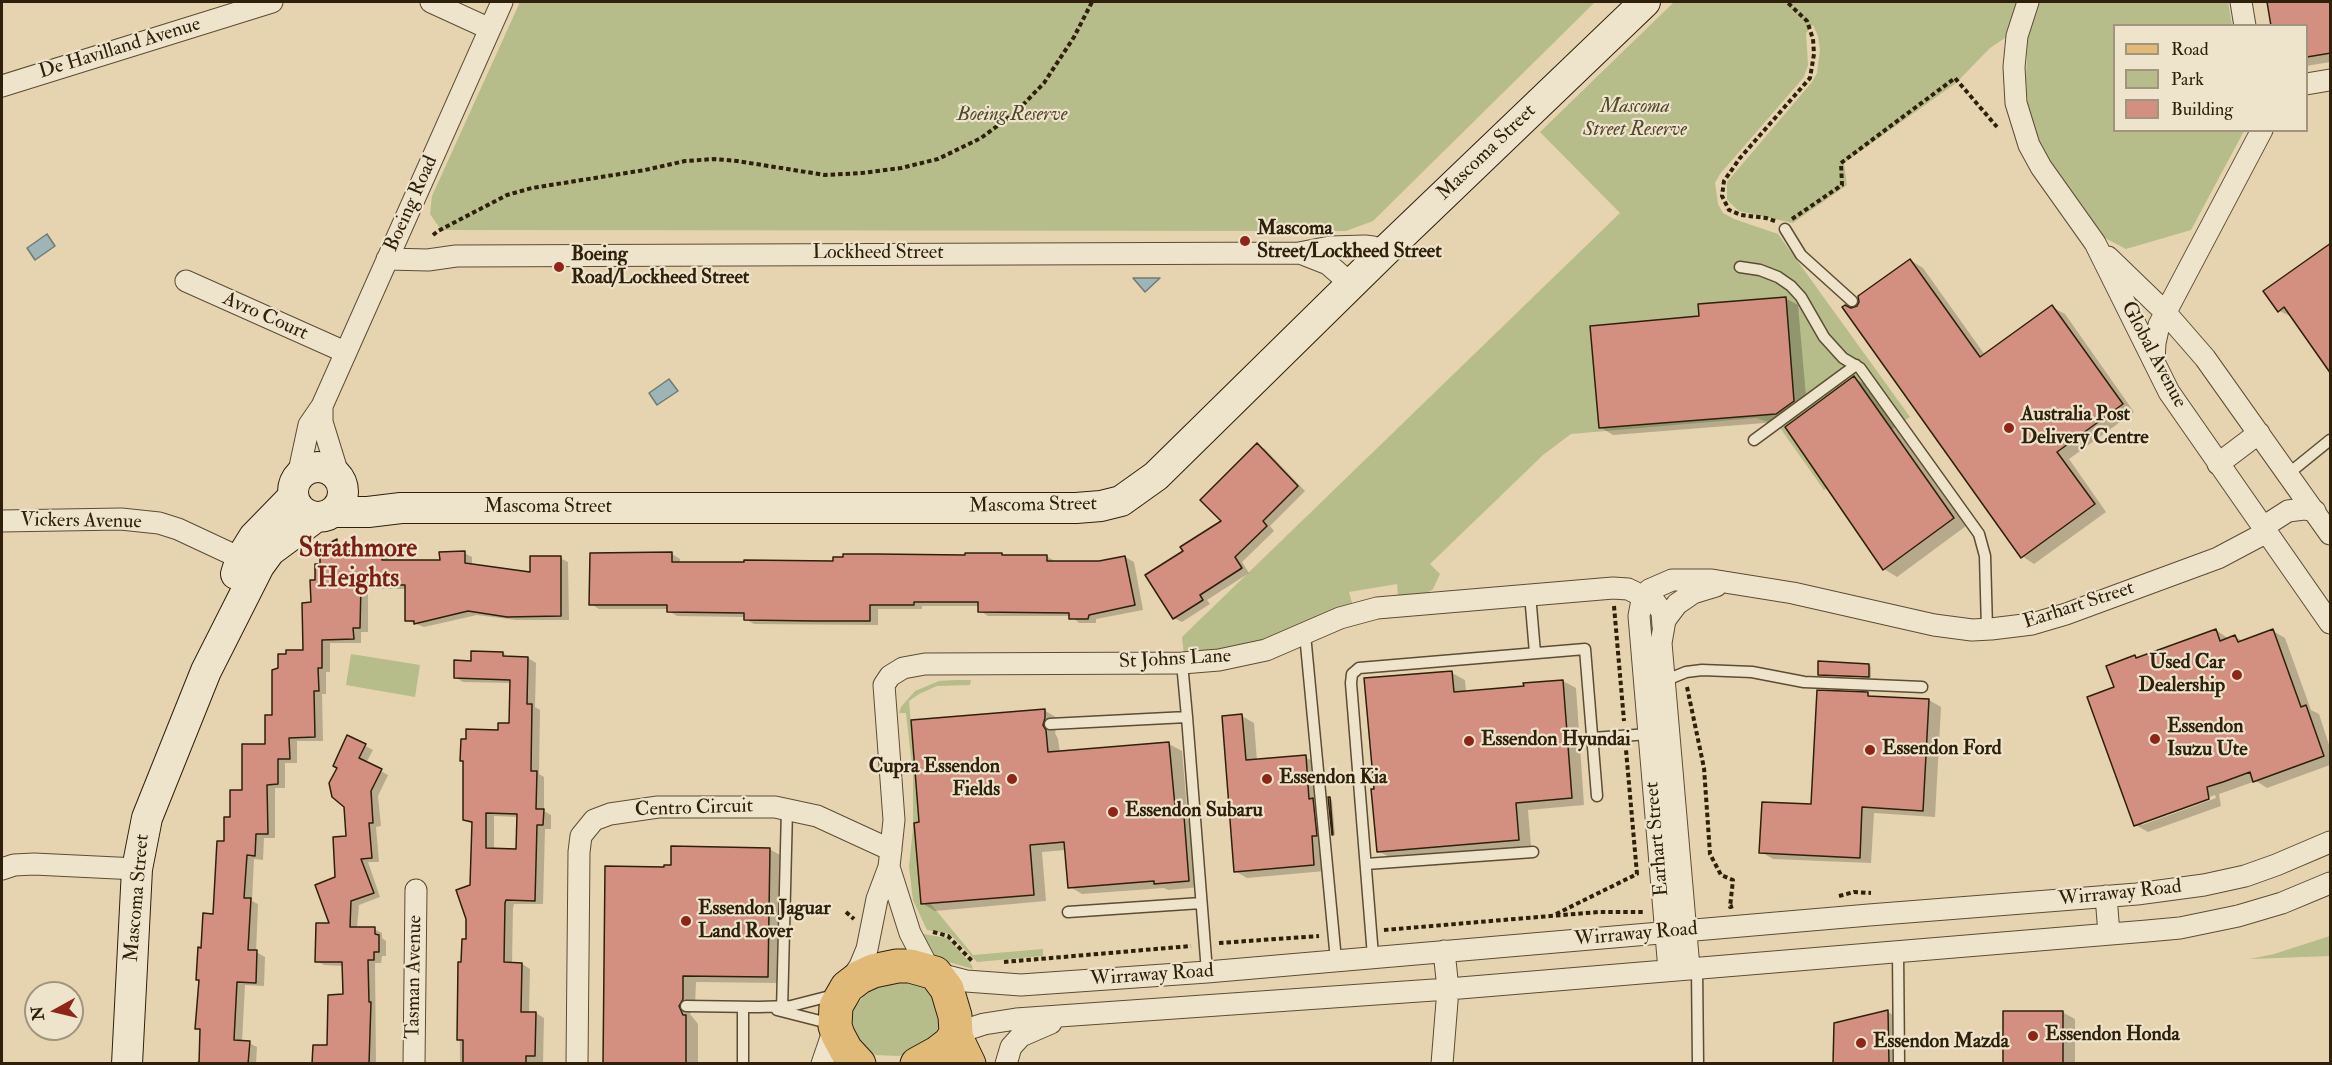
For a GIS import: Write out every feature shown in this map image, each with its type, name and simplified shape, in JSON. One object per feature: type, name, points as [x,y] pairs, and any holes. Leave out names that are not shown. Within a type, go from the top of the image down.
[{"type":"main road","name":"Mascoma Street","points":[[250,562],[270,551],[333,498],[401,508],[1101,506],[1121,501],[1156,476],[1382,254],[1645,2]]},
{"type":"main road","points":[[319,466],[334,472],[333,498],[301,511],[295,486],[303,470],[319,466]]},
{"type":"main road","name":"Mascoma Street","points":[[127,1064],[137,869],[147,818],[250,562],[254,537],[295,486]]},
{"type":"main road","points":[[859,1064],[843,1046],[835,1026],[836,1006],[844,990],[860,976],[885,967],[909,966],[932,972],[943,982],[956,1016],[960,1044],[944,1048],[917,1064]]},
{"type":"street","name":"De Havilland Avenue","points":[[2,86],[272,2]]},
{"type":"street","points":[[430,2],[490,28]]},
{"type":"street","name":"Boeing Road","points":[[295,486],[309,425],[322,406],[502,2]]},
{"type":"street","name":"Global Avenue","points":[[2028,2],[2017,36],[2014,67],[2016,103],[2021,124],[2042,167],[2095,243],[2169,392],[2331,623]]},
{"type":"street","points":[[2241,2],[2245,24]]},
{"type":"street","points":[[2308,84],[2331,80]]},
{"type":"street","points":[[2154,364],[2156,335],[2165,312],[2261,132]]},
{"type":"street","name":"Lockheed Street","points":[[397,239],[456,256]]},
{"type":"street","name":"Global Avenue","points":[[2095,243],[2165,312],[2205,358],[2331,534]]},
{"type":"street","name":"Lockheed Street","points":[[387,260],[428,260],[456,256],[1299,253],[1365,246],[1373,247],[1382,254]]},
{"type":"street","name":"Lockheed Street","points":[[1299,253],[1328,264],[1352,285]]},
{"type":"street","name":"Avro Court","points":[[186,281],[345,352]]},
{"type":"street","points":[[322,406],[322,422],[333,498]]},
{"type":"street","points":[[2218,464],[2259,433]]},
{"type":"street","name":"Earhart Street","points":[[1676,932],[1654,683],[1639,613],[1644,596],[1656,585],[1679,579],[1702,579],[1740,584],[1811,597],[1934,625],[1987,630],[2032,624],[2066,614],[2218,558],[2265,530],[2288,511],[2304,509],[2315,511]]},
{"type":"street","name":"Vickers Avenue","points":[[2,521],[121,519],[159,524],[178,529],[250,562]]},
{"type":"street","name":"Earhart Street","points":[[1685,969],[1676,932],[1649,734],[1654,683],[1664,626],[1672,608],[1693,593],[1721,585],[1740,584]]},
{"type":"street","name":"St Johns Lane","points":[[844,990],[860,966],[867,949],[877,899],[890,858],[894,820],[884,685],[890,676],[903,668],[925,664],[1182,663],[1240,657],[1286,642],[1340,618],[1377,608],[1613,588],[1628,589],[1644,596]]},
{"type":"street","points":[[1644,596],[1659,606],[1663,614],[1664,626]]},
{"type":"street","name":"Centro Circuit","points":[[577,1064],[579,852],[581,836],[590,824],[604,816],[657,807],[787,809],[828,820],[890,858]]},
{"type":"street","name":"Wirraway Road","points":[[932,972],[966,981],[1021,985],[1214,972],[1373,956],[2171,891],[2234,878],[2276,865],[2331,842]]},
{"type":"street","name":"St Johns Lane","points":[[890,858],[910,933],[932,972]]},
{"type":"street","points":[[2,869],[14,865],[34,864],[137,869]]},
{"type":"street","name":"Wirraway Road","points":[[960,1044],[976,1026],[1004,1020],[1448,989],[2180,927],[2238,916],[2282,903],[2331,883]]},
{"type":"street","name":"Tasman Avenue","points":[[414,1064],[416,890]]},
{"type":"street","points":[[2106,896],[2109,934]]},
{"type":"street","points":[[1442,1064],[1448,989],[1444,951]]},
{"type":"street","points":[[1214,972],[1223,1005]]},
{"type":"street","name":"Wirraway Road","points":[[1006,1064],[1011,1047],[1021,1036],[1039,1026],[1068,1017]]},
{"type":"street","points":[[822,1064],[835,1026]]},
{"type":"lane","points":[[1783,228],[1801,255],[1852,301]]},
{"type":"lane","points":[[1740,267],[1769,274],[1791,286],[1801,297],[1824,338],[1843,357],[1856,365],[1979,534],[1985,556],[1987,630]]},
{"type":"lane","points":[[1754,440],[1856,365]]},
{"type":"lane","points":[[2288,474],[2330,442]]},
{"type":"lane","points":[[1530,594],[1535,653]]},
{"type":"lane","points":[[1305,634],[1336,960]]},
{"type":"lane","points":[[1373,956],[1352,674],[1362,667],[1585,649],[1597,796]]},
{"type":"lane","points":[[1182,663],[1202,903],[1214,972]]},
{"type":"lane","points":[[1654,683],[1686,672],[1702,670],[1752,672],[1804,681],[1923,687]]},
{"type":"lane","points":[[1050,724],[1187,717]]},
{"type":"lane","points":[[1592,738],[1649,734]]},
{"type":"lane","points":[[782,1008],[787,809]]},
{"type":"lane","points":[[1366,864],[1533,852]]},
{"type":"lane","points":[[1068,912],[1202,903]]},
{"type":"lane","points":[[1898,951],[1899,1064]]},
{"type":"lane","points":[[1685,969],[1698,1064]]},
{"type":"lane","points":[[686,1006],[782,1008],[844,990]]},
{"type":"lane","points":[[743,1007],[743,1064]]},
{"type":"lane","points":[[782,1008],[835,1026]]},
{"type":"path","points":[[433,236],[438,231],[507,195],[531,188],[635,172],[685,161],[736,160],[825,175],[901,168],[938,159],[981,138],[1016,112],[1044,83],[1074,37],[1092,2]]},
{"type":"path","points":[[1787,2],[1806,21],[1813,39],[1814,54],[1810,78],[1740,158],[1724,181],[1722,196],[1729,210],[1741,216],[1766,218],[1783,228],[1842,185],[1841,163],[1955,78],[1997,127]]},
{"type":"path","points":[[1553,916],[1637,874],[1613,588]]},
{"type":"path","points":[[1686,672],[1704,768],[1710,854],[1721,875],[1733,880],[1730,907],[1741,906]]},
{"type":"path","points":[[1829,898],[1854,892],[1871,893]]},
{"type":"green space","name":"Boeing Reserve","points":[[520,2],[1595,2],[1373,221],[1346,231],[441,230],[430,214],[432,196]]},
{"type":"green space","name":"Mascoma Street Reserve","points":[[1674,2],[2017,2],[2008,36],[1990,48],[1956,83],[1844,163],[1847,185],[1793,223],[1739,211],[1727,200],[1727,182],[1812,82],[1817,73],[1820,50],[1818,36],[1813,25],[1806,33],[1808,65],[1804,77],[1720,174],[1715,183],[1718,204],[1723,213],[1778,234],[1910,417],[1882,436],[1889,447],[1824,490],[1778,425],[1756,418],[1571,434],[1543,455],[1430,564],[1440,574],[1433,589],[1425,594],[1398,597],[1397,584],[1349,592],[1353,606],[1249,646],[1184,655],[1182,637],[1620,213],[1540,132]]},
{"type":"green space","points":[[2040,2],[2228,2],[2232,24],[2113,24],[2113,132],[2243,132],[2191,230],[2126,249],[2103,237],[2042,150],[2028,107],[2026,79],[2028,32]]},
{"type":"green space","points":[[351,654],[420,665],[415,697],[346,685]]},
{"type":"green space","points":[[971,680],[970,685],[937,686],[909,701],[919,822],[914,823],[921,904],[930,903],[973,955],[1043,949],[1043,956],[977,962],[950,934],[927,930],[913,900],[909,867],[913,828],[913,775],[906,713],[899,713],[901,707],[915,691],[939,681]]},
{"type":"green space","points":[[923,934],[948,938],[973,969],[938,959],[930,953],[921,939]]},
{"type":"green space","points":[[2330,936],[2330,956],[2250,959],[2274,954]]},
{"type":"green space","points":[[899,980],[922,985],[931,991],[940,1023],[935,1035],[912,1052],[899,1056],[876,1055],[856,1042],[851,1024],[854,1008],[866,993],[875,987]]},
{"type":"water","points":[[47,234],[55,246],[35,260],[27,248]]},
{"type":"water","points":[[1133,278],[1160,278],[1145,292]]},
{"type":"water","points":[[669,379],[678,391],[657,405],[649,393]]},
{"type":"building","points":[[2267,2],[2331,2],[2331,53],[2308,57],[2308,24],[2271,24]]},
{"type":"building","points":[[2331,243],[2331,374],[2284,307],[2278,312],[2263,291]]},
{"type":"building","name":"Australia Post Delivery Centre","points":[[1910,259],[1980,357],[2052,305],[2123,404],[2057,452],[2095,504],[2021,558],[1842,307],[1857,306],[1858,296]]},
{"type":"building","points":[[1786,297],[1794,401],[1776,414],[1599,428],[1590,326],[1699,316],[1698,304]]},
{"type":"building","points":[[1854,376],[1954,518],[1883,570],[1785,427]]},
{"type":"building","points":[[1257,443],[1298,486],[1263,521],[1267,526],[1235,557],[1242,568],[1200,595],[1203,600],[1173,619],[1145,575],[1183,551],[1180,547],[1221,521],[1200,500]]},
{"type":"building","points":[[337,539],[337,551],[382,551],[382,560],[440,560],[439,552],[465,551],[465,563],[530,572],[530,556],[561,556],[561,616],[507,617],[468,611],[414,624],[414,621],[405,621],[405,585],[361,585],[360,628],[353,628],[354,639],[322,640],[322,668],[318,668],[319,691],[314,691],[315,737],[289,738],[290,759],[278,759],[278,784],[267,785],[268,834],[256,834],[255,856],[247,855],[244,898],[251,898],[248,950],[257,950],[256,983],[237,982],[234,1040],[250,1041],[248,1064],[199,1064],[200,1029],[195,1029],[199,980],[196,980],[198,947],[201,948],[203,913],[213,914],[217,841],[224,841],[224,817],[230,817],[230,790],[242,790],[242,744],[265,744],[265,715],[272,715],[272,670],[278,668],[278,654],[286,654],[286,650],[303,650],[302,603],[311,602],[310,580],[315,580],[315,564],[320,564],[320,548]]},
{"type":"building","points":[[672,552],[672,562],[833,561],[833,557],[843,557],[843,554],[1002,553],[1002,555],[1047,555],[1047,561],[1099,561],[1125,556],[1135,605],[1089,615],[1088,619],[1069,619],[1069,613],[978,612],[978,602],[914,602],[914,605],[870,605],[870,621],[815,621],[744,620],[744,613],[667,612],[667,605],[589,605],[590,553]]},
{"type":"building","points":[[2216,629],[2220,641],[2235,635],[2238,642],[2273,629],[2301,707],[2306,705],[2324,756],[2253,782],[2250,772],[2207,787],[2209,799],[2134,826],[2087,697],[2114,687],[2106,666],[2135,655],[2136,658]]},
{"type":"building","points":[[471,651],[503,652],[503,656],[528,657],[527,704],[532,704],[531,771],[537,771],[536,809],[544,809],[543,825],[537,825],[535,901],[506,900],[505,903],[504,962],[522,963],[521,1012],[536,1012],[535,1056],[526,1056],[526,1064],[463,1064],[463,1040],[457,1040],[458,962],[461,962],[462,939],[466,939],[466,919],[456,890],[470,885],[472,822],[463,820],[461,739],[466,739],[466,729],[498,730],[498,723],[509,723],[510,680],[454,678],[454,660],[471,661]],"holes":[[[486,813],[517,814],[516,849],[486,848]]]},
{"type":"building","points":[[1818,661],[1869,664],[1869,677],[1818,675]]},
{"type":"building","name":"Essendon Hyundai","points":[[1452,671],[1454,692],[1563,680],[1572,798],[1516,803],[1519,840],[1377,852],[1364,678]]},
{"type":"building","name":"Essendon Ford","points":[[1817,690],[1868,692],[1868,696],[1929,699],[1923,811],[1862,807],[1860,858],[1759,853],[1762,802],[1811,804]]},
{"type":"building","points":[[1045,709],[1043,725],[1046,730],[1048,752],[1169,742],[1176,817],[1184,816],[1189,881],[1154,884],[1154,881],[1068,888],[1064,842],[1030,845],[1034,895],[921,904],[914,823],[919,822],[911,720]]},
{"type":"building","name":"Essendon Kia","points":[[1242,714],[1246,760],[1306,755],[1309,799],[1313,798],[1317,836],[1312,836],[1314,865],[1234,872],[1222,716]]},
{"type":"building","points":[[347,735],[366,744],[359,758],[382,769],[371,791],[373,823],[369,823],[372,858],[361,859],[374,893],[351,901],[350,927],[375,927],[375,934],[379,935],[379,952],[374,952],[374,960],[368,960],[369,1002],[371,1002],[369,1064],[312,1064],[313,1045],[327,1045],[328,995],[343,994],[342,962],[315,962],[316,923],[329,923],[315,885],[335,877],[333,837],[346,836],[344,807],[332,797],[329,783],[337,768],[333,766]]},
{"type":"building","points":[[1328,797],[1330,797],[1333,835],[1332,835]]},
{"type":"building","name":"Essendon Jaguar Land Rover","points":[[671,846],[770,848],[768,977],[683,976],[683,999],[679,1006],[683,1015],[686,1015],[686,1064],[603,1064],[605,866],[664,867],[664,865],[671,865]]},
{"type":"building","name":"Essendon Mazda","points":[[1888,1010],[1889,1064],[1833,1064],[1834,1023]]},
{"type":"building","name":"Essendon Honda","points":[[2003,1011],[2063,1011],[2063,1064],[2003,1064]]},
{"type":"place","name":"Mascoma Street/Lockheed Street","points":[[1245,241]]},
{"type":"place","name":"Boeing Road/Lockheed Street","points":[[559,267]]},
{"type":"place","name":"Australia Post Delivery Centre","points":[[2009,428]]},
{"type":"place","name":"Used Car Dealership","points":[[2237,675]]},
{"type":"place","name":"Essendon Isuzu Ute","points":[[2155,739]]},
{"type":"place","name":"Essendon Hyundai","points":[[1469,741]]},
{"type":"place","name":"Essendon Ford","points":[[1870,750]]},
{"type":"place","name":"Cupra Essendon Fields","points":[[1012,779]]},
{"type":"place","name":"Essendon Kia","points":[[1267,779]]},
{"type":"place","name":"Essendon Subaru","points":[[1113,812]]},
{"type":"place","name":"Essendon Jaguar Land Rover","points":[[686,921]]},
{"type":"place","name":"Essendon Honda","points":[[2033,1036]]},
{"type":"place","name":"Essendon Mazda","points":[[1861,1043]]},
{"type":"district","name":"Strathmore Heights","points":[[358,565]]}]
